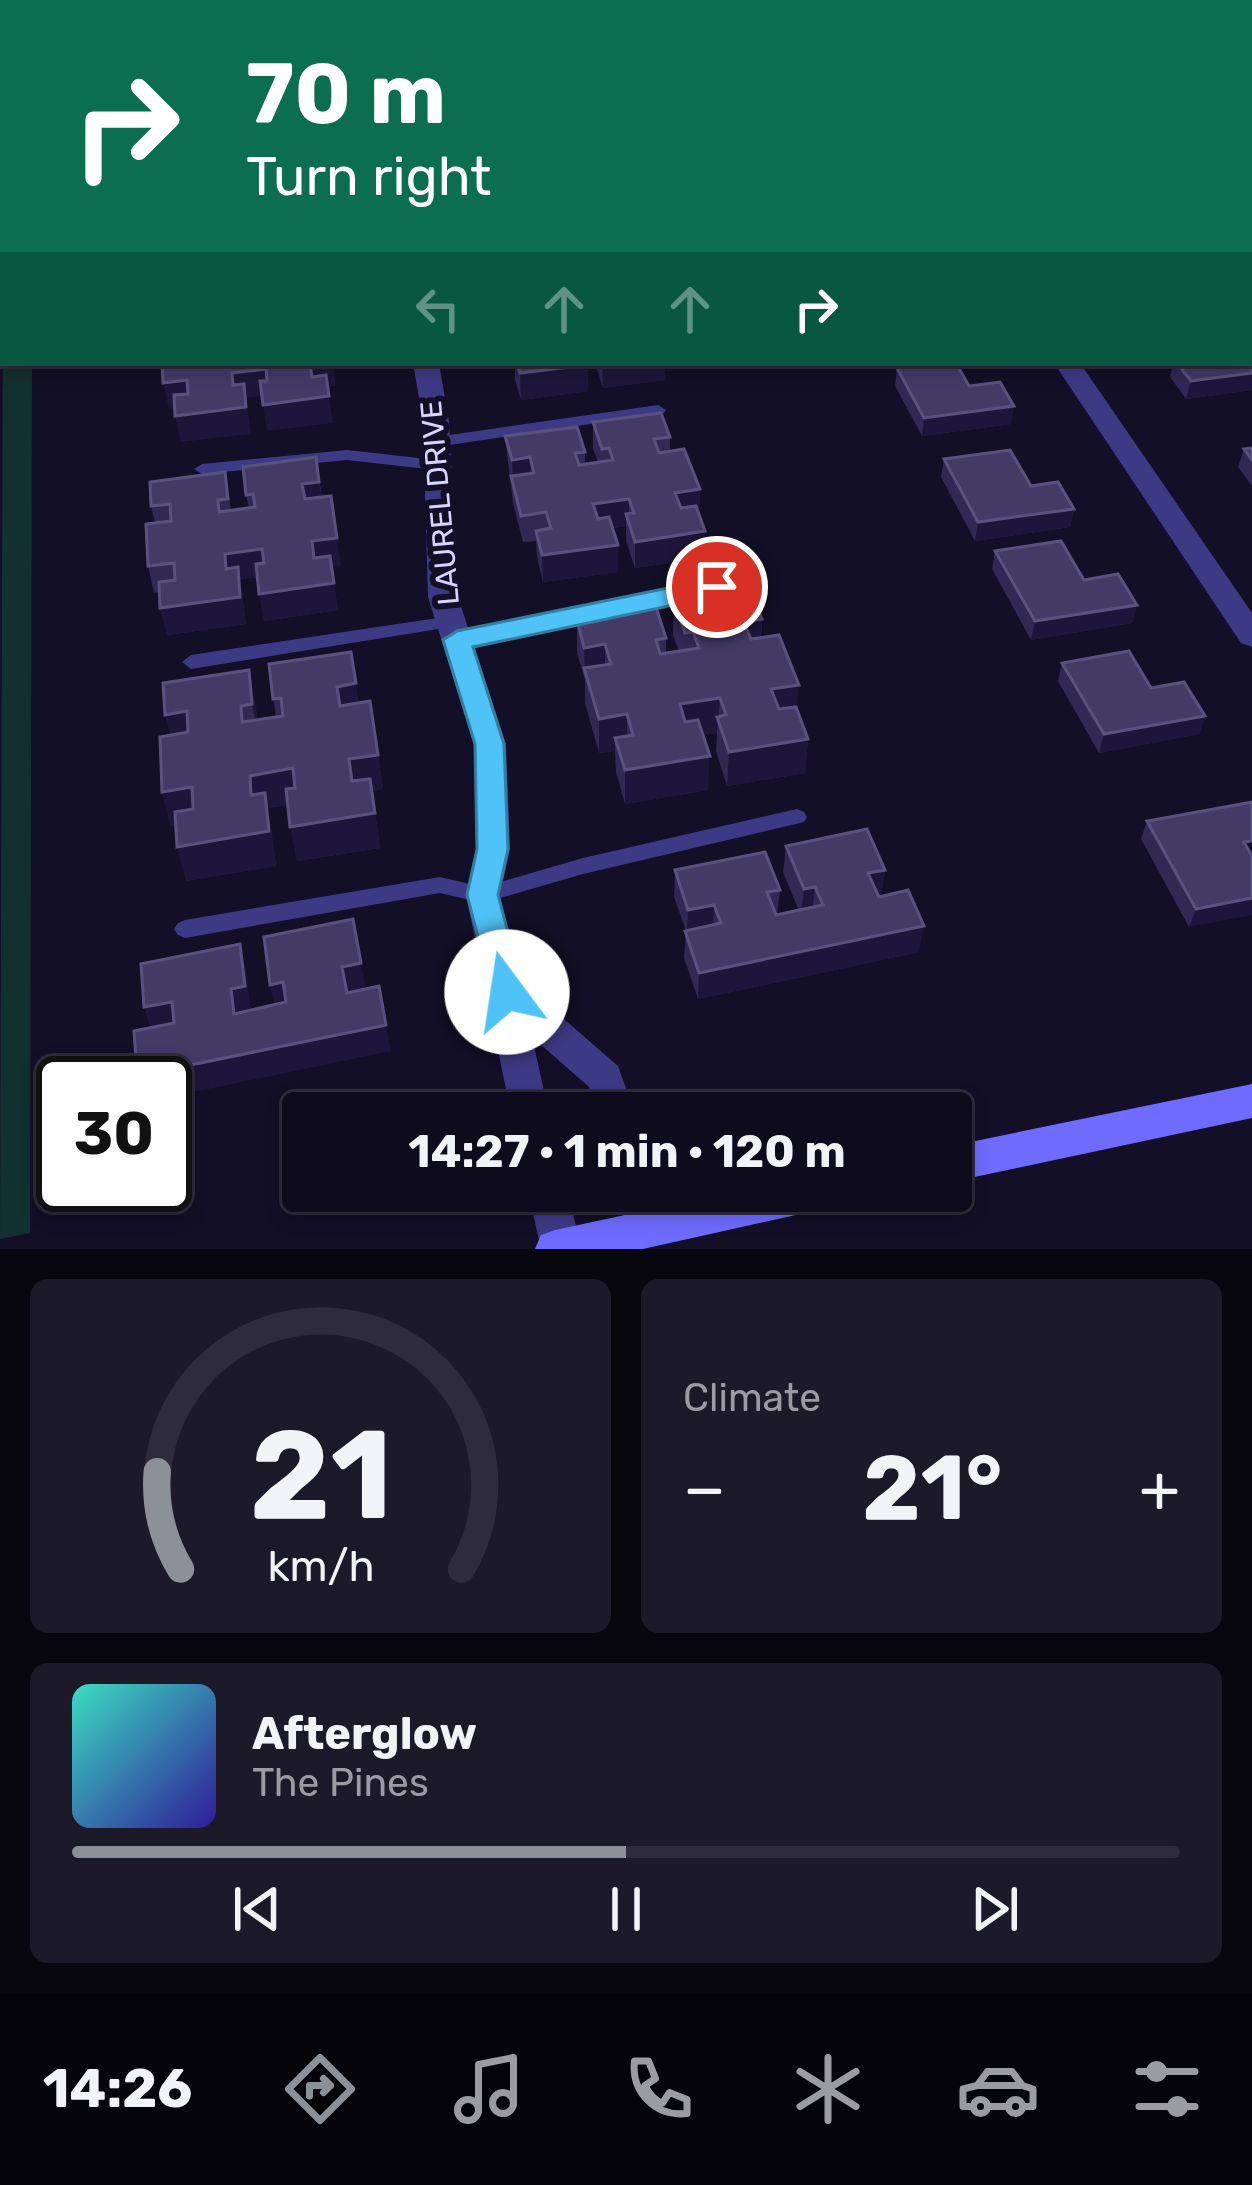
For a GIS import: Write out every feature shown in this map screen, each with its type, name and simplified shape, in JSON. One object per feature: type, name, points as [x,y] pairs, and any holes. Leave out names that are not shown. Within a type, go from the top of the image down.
[{"type":"street","name":"LAUREL DRIVE","points":[[426,366],[443,597],[490,744],[493,849],[483,895],[526,1092]]},
{"type":"street","points":[[1069,366],[1252,636]]},
{"type":"street","points":[[507,992],[605,1078],[609,1092]]},
{"type":"street","points":[[972,1160],[1252,1101]]},
{"type":"street","points":[[552,1212],[558,1248],[636,1212]]},
{"type":"lane","points":[[202,470],[347,455],[436,454],[658,410]]},
{"type":"lane","points":[[191,662],[454,631],[717,587]]},
{"type":"lane","points":[[185,929],[440,885],[483,895],[583,866],[796,817]]},
{"type":"green space","points":[[3,366],[32,366],[30,1233],[0,1239]]},
{"type":"building","points":[[162,366],[310,366],[312,377],[326,375],[329,396],[263,405],[260,381],[267,381],[266,369],[232,373],[233,385],[244,384],[246,407],[175,416],[174,395],[188,394],[187,380],[163,383]]},
{"type":"building","points":[[518,366],[579,366],[520,373]]},
{"type":"building","points":[[958,366],[969,386],[1000,382],[1014,406],[924,418],[897,368]]},
{"type":"building","points":[[1179,366],[1252,366],[1252,373],[1191,381]]},
{"type":"building","points":[[661,413],[670,437],[654,439],[659,453],[684,449],[700,489],[675,493],[681,508],[696,506],[705,531],[635,542],[626,514],[634,513],[629,499],[593,504],[598,519],[609,517],[618,545],[542,555],[536,531],[551,528],[546,512],[521,516],[511,476],[534,473],[530,457],[512,460],[505,436],[577,427],[585,452],[575,453],[579,465],[613,460],[609,448],[602,449],[593,422]]},
{"type":"building","points":[[1010,450],[1031,486],[1058,482],[1074,509],[978,522],[944,459]]},
{"type":"building","points":[[316,457],[319,482],[302,484],[305,499],[331,496],[337,538],[312,541],[314,558],[330,556],[334,583],[259,594],[256,564],[264,563],[262,549],[225,554],[226,569],[238,567],[240,597],[160,608],[159,582],[175,580],[174,563],[148,566],[146,524],[171,521],[170,504],[151,506],[150,482],[225,472],[228,499],[218,500],[219,512],[255,507],[253,494],[246,495],[243,467]]},
{"type":"building","points":[[1061,541],[1084,580],[1118,574],[1137,605],[1035,621],[995,551]]},
{"type":"building","points":[[750,589],[762,619],[744,622],[751,639],[779,635],[799,685],[771,689],[779,709],[796,707],[808,739],[729,752],[717,717],[726,715],[720,698],[680,704],[685,722],[698,720],[710,756],[625,770],[615,738],[633,735],[627,714],[599,719],[584,668],[611,664],[605,644],[584,648],[577,619],[656,607],[666,638],[656,640],[660,654],[699,648],[693,632],[685,633],[674,601]]},
{"type":"building","points":[[1129,651],[1151,688],[1184,682],[1205,716],[1104,734],[1062,663]]},
{"type":"building","points":[[351,652],[356,683],[337,687],[340,706],[370,701],[378,755],[349,759],[352,781],[370,779],[375,813],[290,827],[286,789],[295,788],[293,768],[250,776],[251,795],[265,793],[269,831],[177,847],[175,812],[193,809],[192,787],[162,792],[160,737],[188,732],[187,711],[165,715],[163,683],[249,670],[252,704],[241,706],[242,722],[283,716],[281,698],[273,699],[269,664]]},
{"type":"building","points":[[1252,802],[1252,841],[1244,842],[1252,856],[1252,898],[1196,909],[1147,821]]},
{"type":"building","points":[[867,829],[885,870],[868,873],[879,897],[908,890],[924,926],[699,973],[685,931],[721,923],[714,905],[688,910],[675,870],[765,852],[780,890],[767,892],[776,915],[823,905],[815,887],[804,889],[786,846]]},
{"type":"building","points":[[353,919],[361,963],[342,967],[347,993],[379,986],[386,1025],[192,1065],[192,1056],[136,1056],[134,1031],[174,1023],[172,1002],[144,1007],[141,964],[240,944],[245,986],[231,989],[234,1014],[286,1002],[283,982],[270,985],[264,937]]},
{"type":"route","points":[[507,992],[483,895],[493,849],[490,744],[457,640],[717,587]]}]
